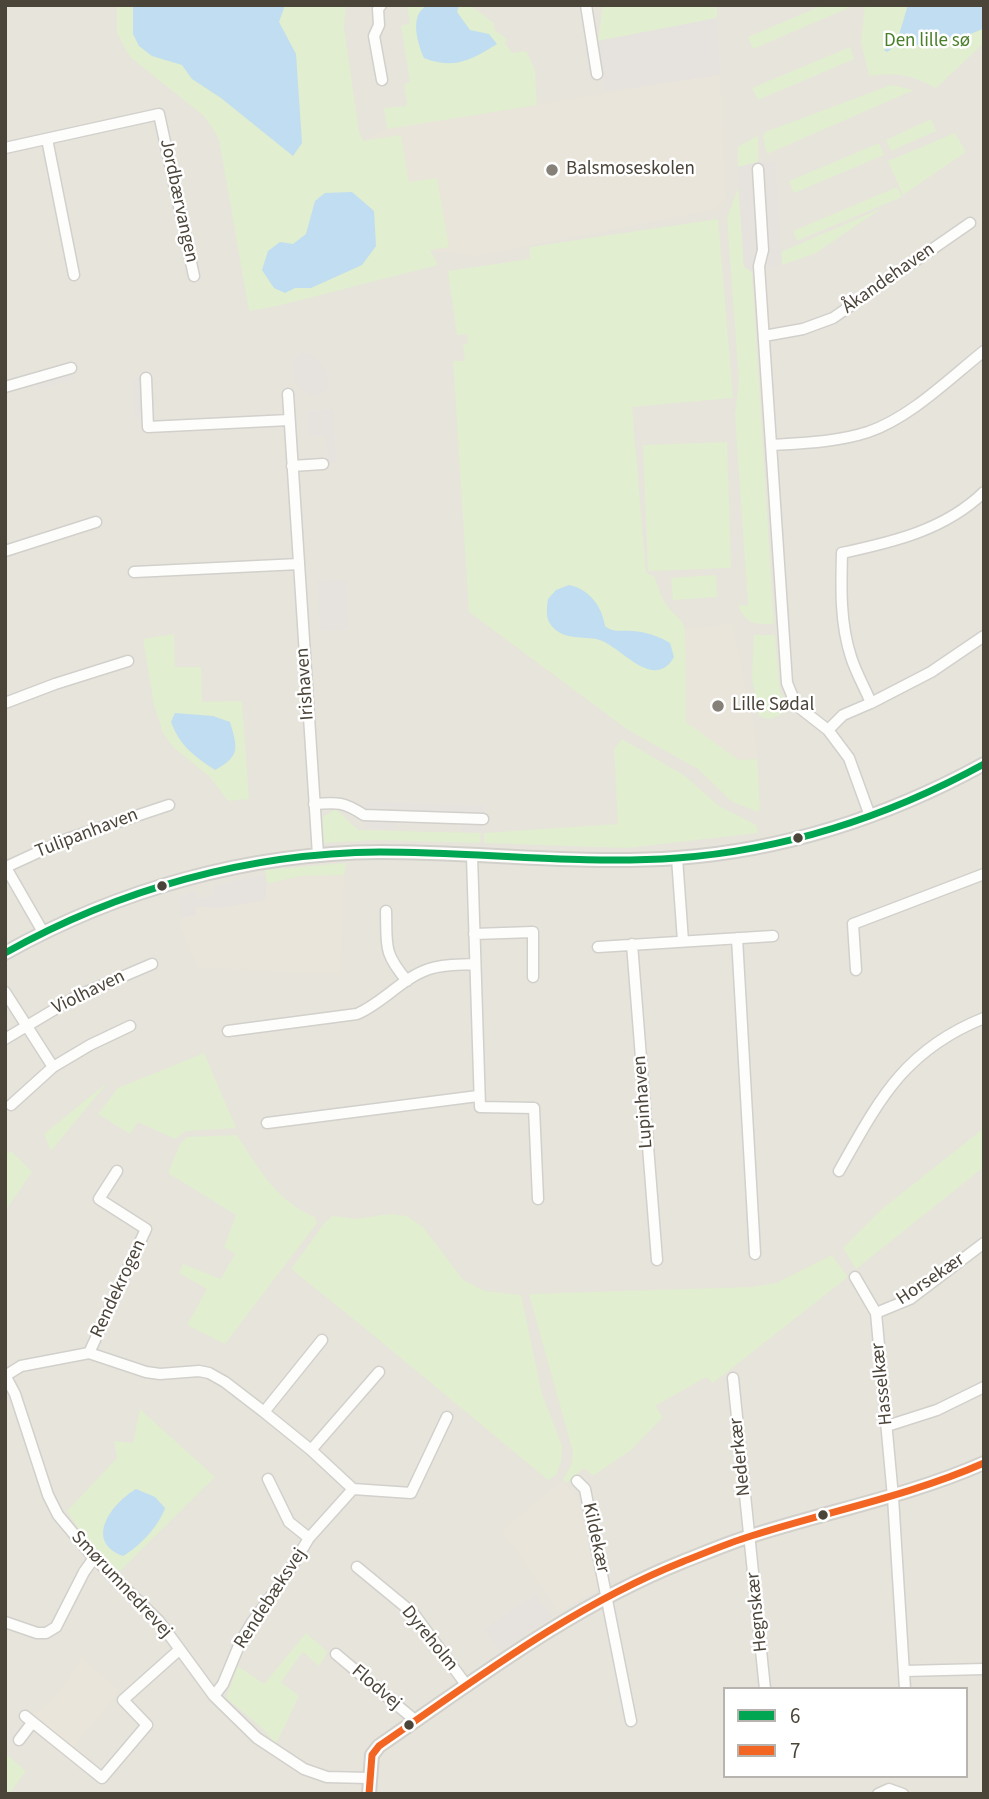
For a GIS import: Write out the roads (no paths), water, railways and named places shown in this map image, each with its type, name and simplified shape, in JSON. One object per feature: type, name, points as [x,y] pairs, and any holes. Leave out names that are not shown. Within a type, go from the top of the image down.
[{"type":"street","points":[[381,5],[378,9],[379,25],[374,36],[382,80]]},
{"type":"street","points":[[586,5],[597,74]]},
{"type":"street","name":"Jordbærvangen","points":[[5,148],[159,114],[194,276]]},
{"type":"street","points":[[47,139],[74,275]]},
{"type":"street","points":[[758,169],[763,250],[759,266],[787,683],[796,705],[828,730],[849,758],[870,816]]},
{"type":"street","name":"Åkandehaven","points":[[764,337],[803,329],[833,318],[970,223]]},
{"type":"street","points":[[771,446],[836,440],[871,431],[905,414],[984,351]]},
{"type":"street","points":[[5,387],[71,368]]},
{"type":"street","points":[[146,377],[148,427],[289,420]]},
{"type":"street","name":"Irishaven","points":[[288,394],[317,855]]},
{"type":"street","points":[[292,466],[323,464]]},
{"type":"street","points":[[872,703],[851,659],[845,630],[841,594],[842,553],[894,541],[929,529],[974,502],[984,492]]},
{"type":"street","points":[[5,551],[96,522]]},
{"type":"street","points":[[134,572],[299,564]]},
{"type":"street","points":[[828,730],[843,715],[931,672],[984,636]]},
{"type":"street","points":[[5,703],[55,684],[128,662]]},
{"type":"street","points":[[5,953],[43,932],[104,906],[182,879],[238,867],[317,855],[378,852],[610,860],[677,858],[789,840],[870,816],[947,785],[984,764]]},
{"type":"street","points":[[314,804],[338,802],[365,815],[483,819]]},
{"type":"street","name":"Tulipanhaven","points":[[43,932],[6,866],[67,839],[169,805]]},
{"type":"street","points":[[472,856],[480,1107],[534,1108],[538,1199]]},
{"type":"street","points":[[677,858],[683,941]]},
{"type":"street","points":[[856,970],[853,924],[984,874]]},
{"type":"street","points":[[386,911],[390,961],[407,981]]},
{"type":"street","points":[[474,934],[533,932],[533,977]]},
{"type":"street","points":[[598,947],[773,936]]},
{"type":"street","points":[[737,938],[755,1254]]},
{"type":"street","name":"Lupinhaven","points":[[632,944],[657,1261]]},
{"type":"street","name":"Violhaven","points":[[5,1040],[77,996],[152,964]]},
{"type":"street","points":[[228,1031],[357,1014],[373,1007],[425,970],[440,965],[474,964]]},
{"type":"street","points":[[5,992],[52,1067]]},
{"type":"street","points":[[839,1171],[894,1081],[940,1039],[984,1018]]},
{"type":"street","points":[[12,1105],[52,1067],[130,1026]]},
{"type":"street","points":[[267,1123],[478,1096]]},
{"type":"street","name":"Rendekrogen","points":[[89,1353],[146,1228],[99,1199],[117,1171]]},
{"type":"street","name":"Horsekær","points":[[876,1313],[910,1299],[984,1244]]},
{"type":"street","name":"Hasselkær","points":[[855,1277],[876,1313],[893,1497],[905,1687]]},
{"type":"street","points":[[264,1412],[321,1340]]},
{"type":"street","points":[[5,1375],[21,1366],[89,1353],[146,1372],[209,1373],[264,1412],[353,1489],[411,1493],[447,1417]]},
{"type":"street","points":[[311,1450],[379,1372]]},
{"type":"street","name":"Smørumnedrevej","points":[[5,1375],[15,1394],[48,1496],[66,1526],[94,1558],[159,1621],[214,1696],[257,1738],[304,1769],[327,1777],[369,1778]]},
{"type":"street","name":"Nederkær","points":[[733,1378],[750,1536]]},
{"type":"street","points":[[887,1426],[937,1410],[984,1387]]},
{"type":"street","name":"Flodvej","points":[[369,1778],[372,1755],[379,1746],[547,1632],[608,1598],[679,1563],[750,1536],[893,1497],[945,1480],[984,1463]]},
{"type":"street","name":"Rendebæksvej","points":[[268,1479],[289,1522],[309,1538]]},
{"type":"street","name":"Kildekær","points":[[578,1481],[585,1489],[631,1721]]},
{"type":"street","name":"Rendebæksvej","points":[[214,1696],[223,1684],[251,1624],[309,1538],[353,1489]]},
{"type":"street","name":"Hegnskær","points":[[750,1536],[765,1687]]},
{"type":"street","points":[[5,1622],[37,1633],[46,1633],[56,1628],[84,1572],[94,1558]]},
{"type":"street","name":"Dyreholm","points":[[357,1567],[414,1614],[467,1686]]},
{"type":"street","points":[[19,1740],[29,1720],[102,1779],[148,1725],[123,1700],[179,1650]]},
{"type":"street","name":"Flodvej","points":[[336,1654],[416,1721]]},
{"type":"street","points":[[904,1671],[984,1669]]},
{"type":"street","points":[[369,1778],[369,1794]]},
{"type":"street","points":[[878,1794],[889,1789],[903,1794]]},
{"type":"water","points":[[133,5],[285,5],[279,22],[296,54],[302,143],[293,156],[221,98],[192,79],[182,65],[152,56],[139,46],[133,34]]},
{"type":"water","points":[[428,5],[459,5],[457,12],[470,30],[489,34],[497,44],[462,62],[435,62],[424,58],[416,29],[418,15]]},
{"type":"water","points":[[908,5],[984,5],[984,28],[944,41],[899,45],[887,52],[884,50],[898,38]]},
{"type":"water","points":[[352,192],[374,211],[376,246],[362,265],[311,288],[295,288],[285,293],[274,288],[262,270],[268,251],[280,242],[293,244],[306,234],[315,201],[325,193]]},
{"type":"water","points":[[569,585],[588,594],[601,612],[605,626],[661,638],[670,643],[674,657],[666,667],[656,670],[646,668],[605,642],[566,635],[555,630],[548,619],[548,599],[556,590]]},
{"type":"water","points":[[175,713],[213,716],[230,722],[235,739],[233,756],[215,770],[200,760],[188,750],[175,731],[171,722]]},
{"type":"water","points":[[136,1489],[155,1497],[165,1508],[148,1535],[123,1556],[111,1549],[103,1532],[111,1512]]},
{"type":"place","name":"Balsmoseskolen","points":[[552,170]]},
{"type":"place","name":"Lille Sødal","points":[[718,706]]},
{"type":"park label","name":"Den lille sø","points":[[927,42]]}]
